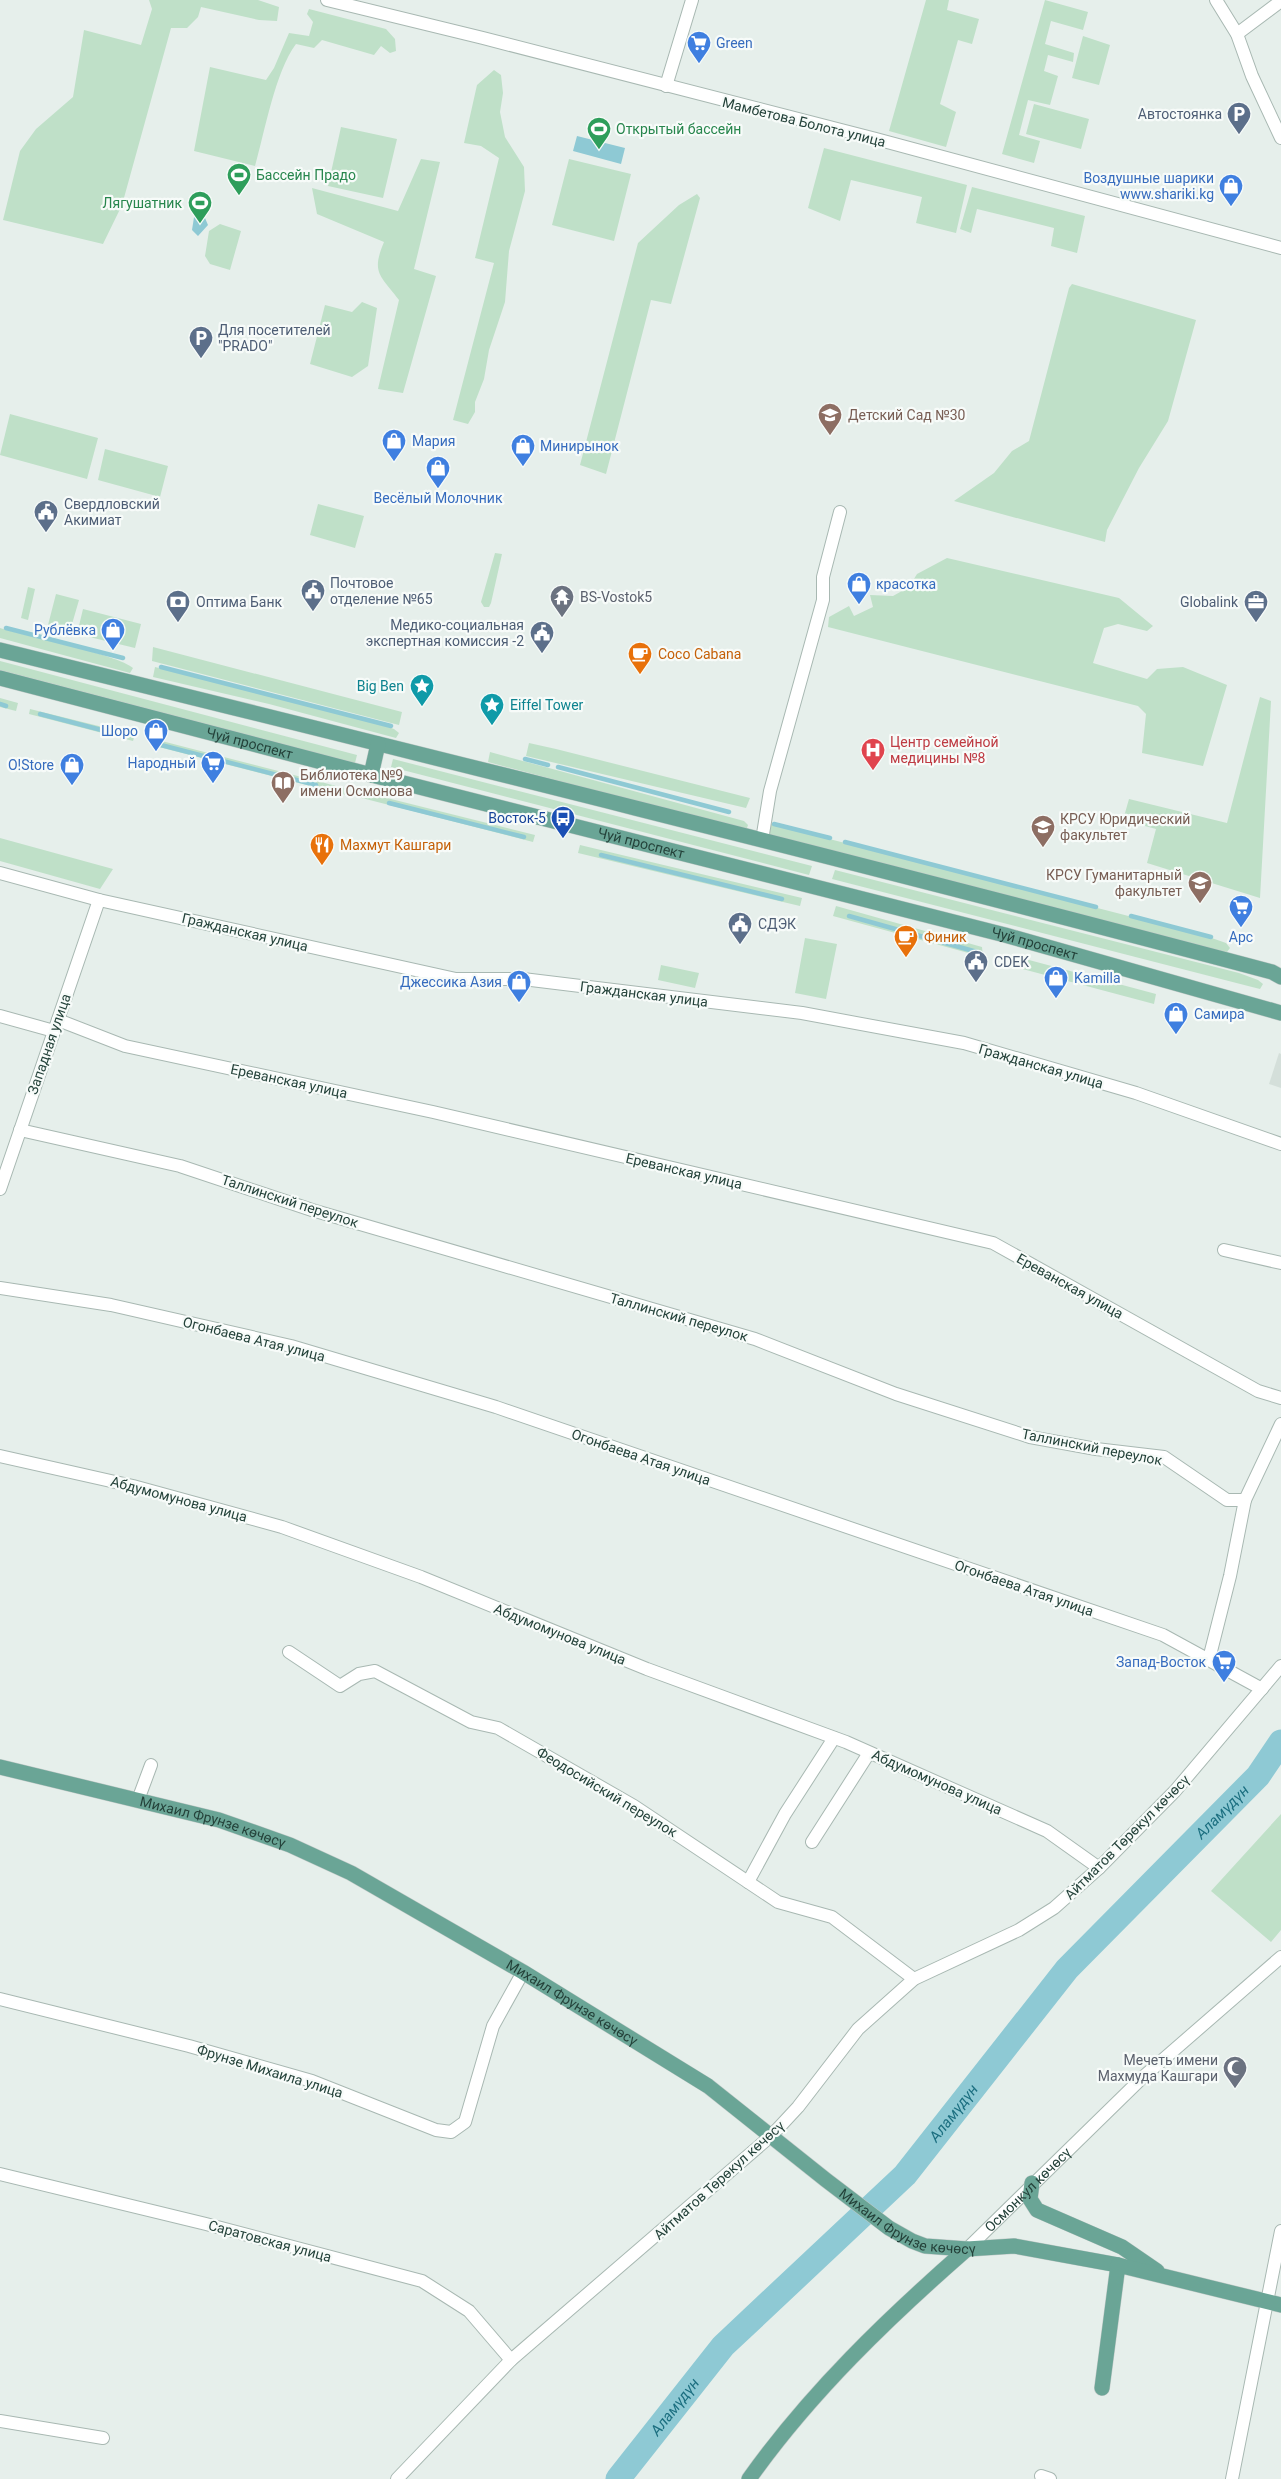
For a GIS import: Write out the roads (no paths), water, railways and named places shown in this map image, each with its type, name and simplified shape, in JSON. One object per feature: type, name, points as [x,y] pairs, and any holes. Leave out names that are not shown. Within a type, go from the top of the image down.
[{"type":"main road","name":"Чуй проспект","points":[[0,650],[762,840],[1272,972],[1281,977]]},
{"type":"main road","name":"Чуй проспект","points":[[0,678],[371,775],[996,932],[1281,1013]]},
{"type":"main road","points":[[371,775],[378,744]]},
{"type":"main road","name":"Михаил Фрунзе көчөсү","points":[[0,1767],[219,1820],[298,1849],[351,1872],[523,1972],[708,2086],[889,2228],[925,2246],[967,2249],[1014,2246],[1118,2265],[1274,2303]]},
{"type":"main road","name":"Михаил Фрунзе көчөсү","points":[[1032,2182],[1030,2199],[1037,2210],[1122,2247],[1165,2276]]},
{"type":"main road","name":"Осмонкул көчөсү","points":[[749,2479],[793,2422],[835,2375],[923,2288],[967,2249]]},
{"type":"main road","points":[[1102,2388],[1118,2265]]},
{"type":"street","name":"Мамбетова Болота улица","points":[[327,0],[483,38],[1281,248]]},
{"type":"street","points":[[666,86],[692,0]]},
{"type":"street","points":[[1216,0],[1237,34],[1252,76],[1281,138]]},
{"type":"street","points":[[1237,34],[1281,1]]},
{"type":"street","points":[[762,840],[770,791],[822,600],[822,577],[840,512]]},
{"type":"street","name":"Гражданская улица","points":[[0,873],[99,900],[456,980],[523,979],[793,1012],[964,1043],[1136,1093],[1281,1144]]},
{"type":"street","name":"Западная улица","points":[[0,1189],[99,900]]},
{"type":"street","name":"Ереванская улица","points":[[0,1016],[56,1026],[125,1046],[432,1112],[993,1243],[1258,1391],[1281,1398]]},
{"type":"street","name":"Таллинский переулок","points":[[20,1130],[180,1166],[312,1210],[755,1339],[896,1394],[1030,1437],[1096,1449],[1164,1457],[1227,1500],[1245,1500]]},
{"type":"street","points":[[1224,1250],[1281,1263]]},
{"type":"street","name":"Огонбаева Атая улица","points":[[0,1288],[111,1305],[291,1346],[496,1408],[1163,1635],[1262,1689]]},
{"type":"street","points":[[1209,1659],[1230,1576],[1245,1500],[1281,1424]]},
{"type":"street","name":"Абдумомунова улица","points":[[0,1456],[133,1486],[282,1527],[421,1578],[646,1669],[834,1738],[1047,1831],[1099,1868]]},
{"type":"street","name":"Феодосийский переулок","points":[[289,1652],[340,1686],[358,1674],[375,1671],[471,1722],[498,1728],[634,1806],[778,1902],[832,1917],[914,1979]]},
{"type":"street","name":"Айтматов Төрөкул көчөсү","points":[[397,2479],[511,2360],[772,2135],[798,2107],[858,2029],[914,1979],[1019,1930],[1054,1908],[1099,1868],[1175,1791],[1281,1666]]},
{"type":"street","points":[[748,1882],[785,1814],[834,1738]]},
{"type":"street","points":[[812,1842],[869,1753]]},
{"type":"street","points":[[138,1800],[151,1765]]},
{"type":"street","name":"Осмонкул көчөсү","points":[[967,2249],[1032,2182],[1143,2077],[1279,1963]]},
{"type":"street","name":"Фрунзе Михаила улица","points":[[0,1999],[189,2046],[312,2081],[436,2130],[451,2132],[465,2122],[493,2026],[523,1972]]},
{"type":"street","name":"Саратовская улица","points":[[0,2174],[206,2224],[422,2281],[469,2311],[511,2360]]},
{"type":"street","points":[[1232,2479],[1274,2303],[1281,2230]]},
{"type":"street","points":[[0,2421],[103,2438]]},
{"type":"water","name":"Открытый бассейн","points":[[577,136],[625,148],[621,164],[573,151]]},
{"type":"water","name":"Лягушатник","points":[[195,211],[205,218],[208,225],[198,236],[192,230]]},
{"type":"waterway","points":[[6,628],[123,658]]},
{"type":"waterway","points":[[161,667],[391,726]]},
{"type":"waterway","points":[[0,704],[6,706]]},
{"type":"waterway","points":[[40,714],[113,733]]},
{"type":"waterway","points":[[157,744],[316,785]]},
{"type":"waterway","points":[[525,759],[548,765]]},
{"type":"waterway","points":[[558,767],[729,812]]},
{"type":"waterway","points":[[389,803],[524,837]]},
{"type":"waterway","points":[[774,824],[830,838]]},
{"type":"waterway","points":[[845,842],[1096,907]]},
{"type":"waterway","points":[[601,855],[782,899]]},
{"type":"waterway","points":[[849,916],[977,952]]},
{"type":"waterway","points":[[1131,916],[1211,937]]},
{"type":"waterway","name":"Аламүдүн","points":[[618,2479],[723,2346],[905,2175],[1067,1969],[1258,1776],[1281,1742]]},
{"type":"place","name":"Green","points":[[699,64]]},
{"type":"place","name":"Автостоянка","points":[[1239,135]]},
{"type":"place","name":"Открытый бассейн","points":[[599,150]]},
{"type":"place","name":"Бассейн Прадо","points":[[239,196]]},
{"type":"place","name":"Воздушные шарики www.shariki.kg","points":[[1231,207]]},
{"type":"place","name":"Лягушатник","points":[[200,224]]},
{"type":"place","name":"Для посетителей \"PRADO\"","points":[[201,359]]},
{"type":"place","name":"Детский Сад №30","points":[[830,436]]},
{"type":"place","name":"Мария","points":[[394,462]]},
{"type":"place","name":"Минирынок","points":[[523,467]]},
{"type":"place","name":"Весёлый Молочник","points":[[438,489]]},
{"type":"place","name":"Свердловский Акимиат","points":[[46,533]]},
{"type":"place","name":"красотка","points":[[859,605]]},
{"type":"place","name":"Почтовое отделение №65","points":[[313,612]]},
{"type":"place","name":"BS-Vostok5","points":[[562,618]]},
{"type":"place","name":"Оптима Банк","points":[[178,623]]},
{"type":"place","name":"Globalink","points":[[1256,623]]},
{"type":"place","name":"Рублёвка","points":[[113,651]]},
{"type":"place","name":"Медико-социальная экспертная комиссия -2","points":[[542,654]]},
{"type":"place","name":"Coco Cabana","points":[[640,675]]},
{"type":"place","name":"Big Ben","points":[[422,707]]},
{"type":"place","name":"Eiffel Tower","points":[[492,726]]},
{"type":"place","name":"Шоро","points":[[156,752]]},
{"type":"place","name":"Центр семейной медицины №8","points":[[873,771]]},
{"type":"place","name":"Народный","points":[[213,784]]},
{"type":"place","name":"O!Store","points":[[72,786]]},
{"type":"place","name":"Библиотека №9 имени Осмонова","points":[[283,804]]},
{"type":"place","name":"Восток-5","points":[[563,839]]},
{"type":"place","name":"КРСУ Юридический факультет","points":[[1043,848]]},
{"type":"place","name":"Махмут Кашгари","points":[[322,866]]},
{"type":"place","name":"КРСУ Гуманитарный факультет","points":[[1200,904]]},
{"type":"place","name":"Арс","points":[[1241,928]]},
{"type":"place","name":"СДЭК","points":[[740,945]]},
{"type":"place","name":"Финик","points":[[906,958]]},
{"type":"place","name":"CDEK","points":[[976,983]]},
{"type":"place","name":"Kamilla","points":[[1056,999]]},
{"type":"place","name":"Джессика Азия","points":[[519,1003]]},
{"type":"place","name":"Самира","points":[[1176,1035]]},
{"type":"place","name":"Запад-Восток","points":[[1224,1683]]},
{"type":"place","name":"Мечеть имени Махмуда Кашгари","points":[[1235,2089]]}]
